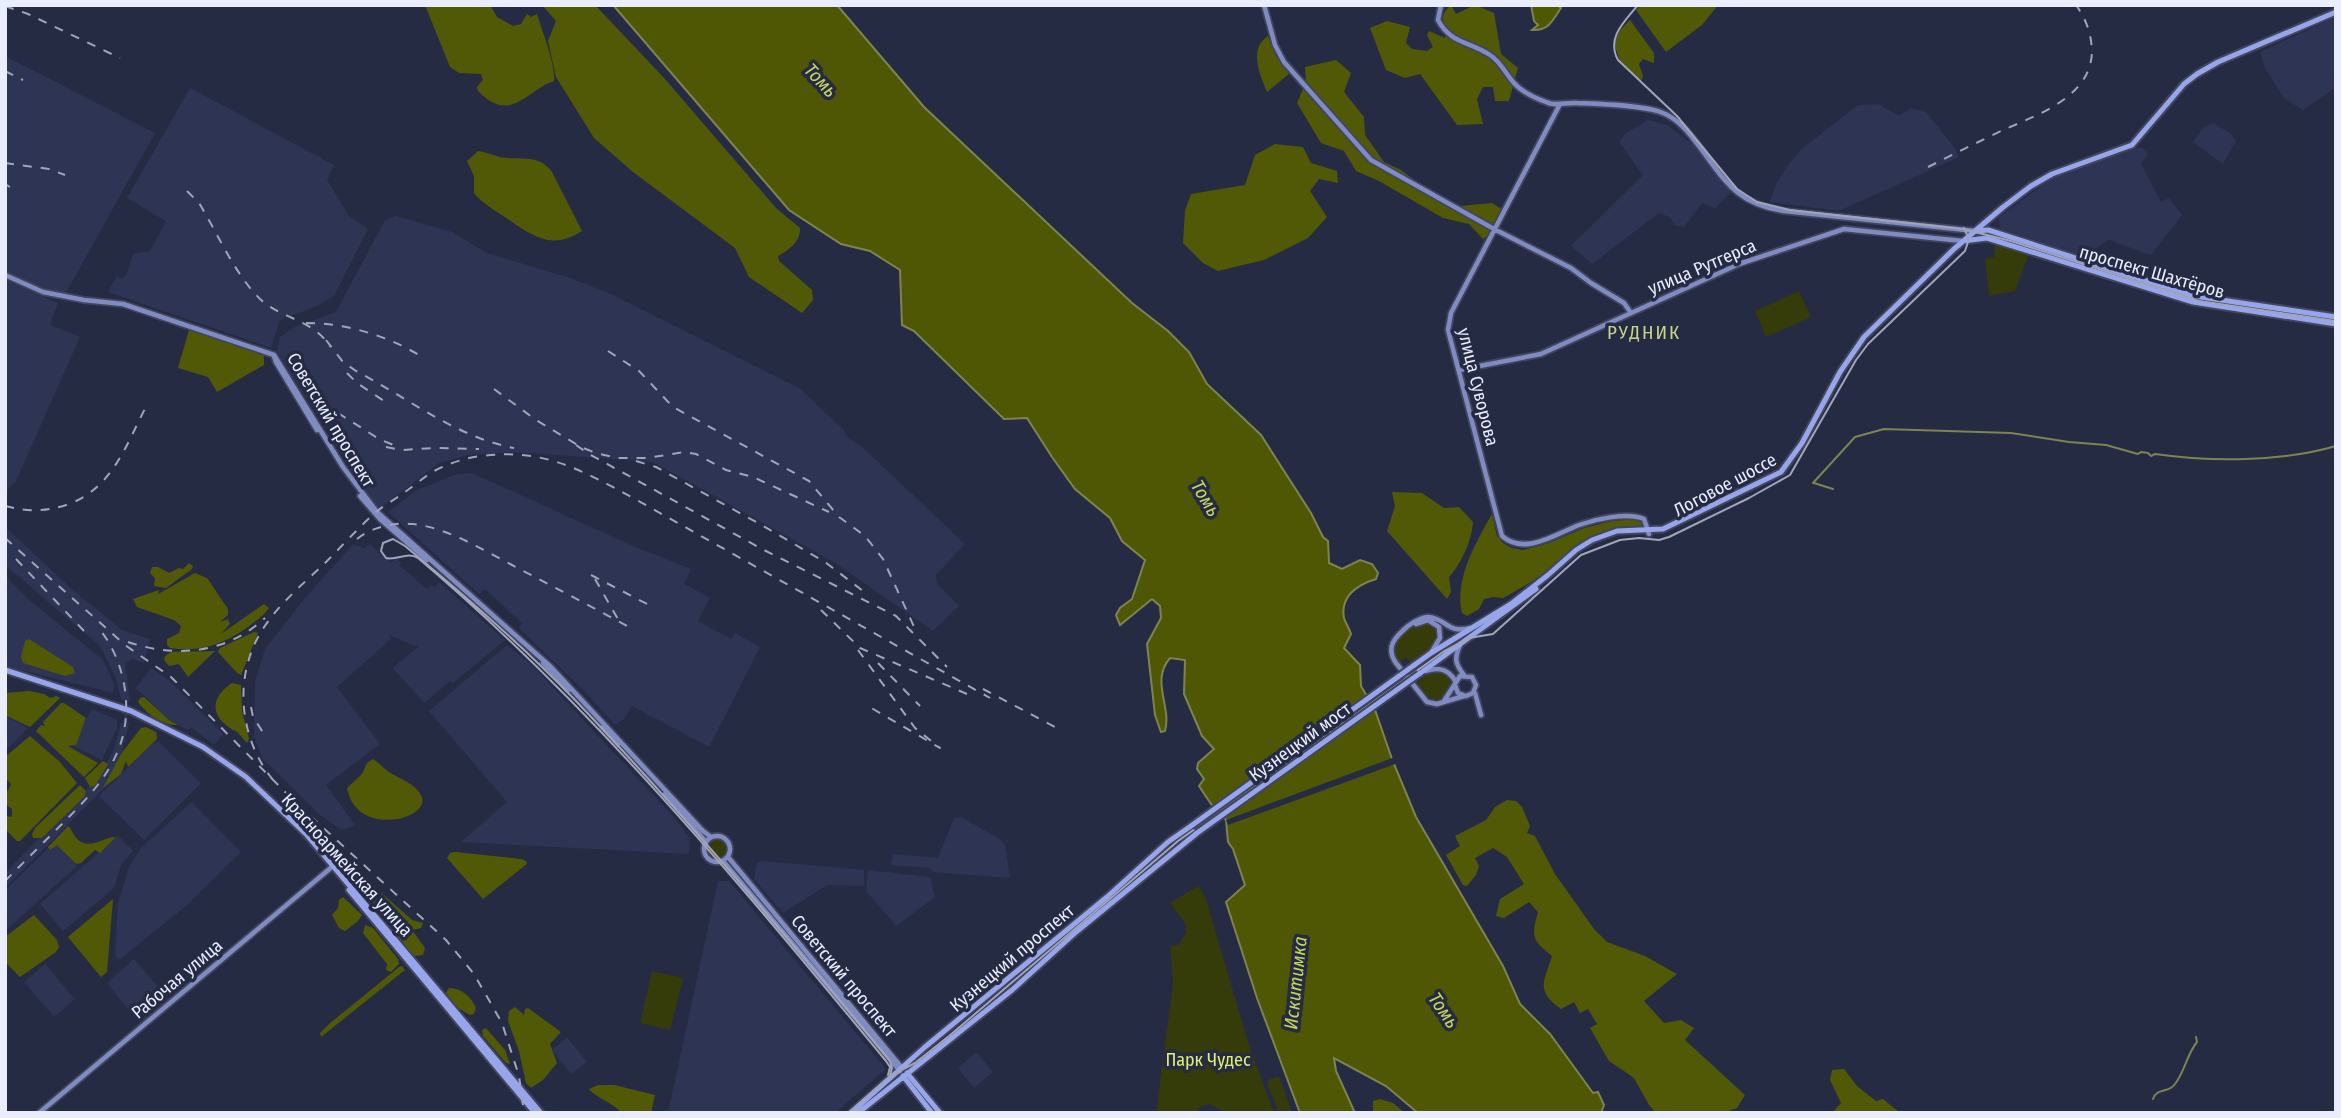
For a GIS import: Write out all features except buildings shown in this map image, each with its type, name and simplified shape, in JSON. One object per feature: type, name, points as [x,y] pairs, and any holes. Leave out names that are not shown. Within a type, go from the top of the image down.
[{"type":"main road","points":[[1264,5],[1275,45],[1284,62],[1359,150],[1371,160],[1494,229],[1571,268],[1624,303],[1631,313]]},
{"type":"main road","points":[[1441,5],[1438,20],[1445,32],[1457,41],[1483,50],[1499,61],[1518,87],[1549,104],[1554,117]]},
{"type":"main road","name":"Логовое шоссе","points":[[1419,674],[1515,606],[1585,548],[1618,534],[1665,532],[1783,474],[1805,444],[1852,359],[1867,338],[1965,241],[2018,194],[2052,174],[2132,145],[2184,84],[2197,74],[2218,62],[2336,12]]},
{"type":"main road","points":[[1549,104],[1577,103],[1640,108],[1667,115],[1686,130],[1731,188],[1753,204],[1784,211],[1975,232],[1987,238]]},
{"type":"main road","name":"улица Суворова","points":[[1560,104],[1448,319],[1448,330],[1499,529],[1506,539],[1514,544],[1525,544],[1547,539],[1590,522],[1635,517],[1644,519],[1649,533]]},
{"type":"main road","points":[[1848,218],[1849,229]]},
{"type":"main road","name":"улица Рутгерса","points":[[1459,370],[1541,354],[1739,264],[1849,229],[1965,241]]},
{"type":"main road","name":"проспект Шахтёров","points":[[1975,232],[1988,230],[2194,296],[2336,317]]},
{"type":"main road","name":"проспект Шахтёров","points":[[1965,241],[1987,238],[2193,302],[2336,324]]},
{"type":"main road","name":"Советский проспект","points":[[5,275],[43,292],[123,304],[274,355],[343,467],[373,508],[561,677],[711,837]]},
{"type":"main road","name":"Логовое шоссе","points":[[1413,666],[1511,604],[1592,540],[1617,531],[1649,533]]},
{"type":"main road","points":[[1471,628],[1457,630],[1427,617],[1406,628],[1392,642],[1392,658],[1423,699],[1430,703],[1443,702],[1475,691]]},
{"type":"main road","points":[[1406,628],[1424,621],[1437,624],[1441,632],[1440,638],[1431,653]]},
{"type":"main road","name":"Советский проспект","points":[[513,635],[559,679],[689,820],[706,842]]},
{"type":"main road","points":[[1419,674],[1437,668],[1448,672],[1458,693],[1465,696],[1481,715],[1475,701],[1474,680],[1464,675],[1457,666],[1455,659],[1460,645]]},
{"type":"main road","name":"Кузнецкий мост","points":[[1191,826],[1413,666]]},
{"type":"main road","name":"Красноармейская улица","points":[[5,672],[131,714],[203,751],[229,769],[271,804],[332,867],[541,1113]]},
{"type":"main road","name":"Кузнецкий мост","points":[[1197,833],[1419,674]]},
{"type":"main road","points":[[1443,702],[1464,675]]},
{"type":"main road","name":"Кузнецкий проспект","points":[[858,1113],[1168,842],[1191,826]]},
{"type":"main road","name":"Кузнецкий проспект","points":[[851,1113],[1002,999],[1076,932],[1197,833]]},
{"type":"main road","points":[[719,836],[730,846],[725,859],[713,862],[707,858],[703,849],[711,837],[719,836]]},
{"type":"main road","name":"Советский проспект","points":[[725,859],[940,1113]]},
{"type":"main road","name":"Красноармейская улица","points":[[332,867],[535,1113]]},
{"type":"main road","name":"Рабочая улица","points":[[39,1113],[332,867]]},
{"type":"main road","name":"Советский проспект","points":[[903,1072],[932,1113]]},
{"type":"shaded area","points":[[425,5],[490,5],[497,17],[513,26],[521,24],[527,14],[531,17],[537,14],[551,57],[554,81],[519,102],[504,106],[496,104],[478,91],[477,87],[483,80],[481,74],[459,73],[450,67]]},
{"type":"shaded area","points":[[542,5],[595,5],[665,79],[776,208],[800,228],[796,242],[778,256],[779,261],[812,290],[813,300],[802,313],[749,277],[735,248],[633,172],[594,138],[556,77],[548,41],[556,21]]},
{"type":"shaded area","points":[[1451,5],[1456,14],[1475,5],[1494,13],[1501,54],[1518,68],[1509,101],[1495,101],[1493,87],[1483,87],[1477,99],[1483,124],[1457,125],[1420,74],[1405,78],[1386,70],[1370,28],[1387,21],[1410,27],[1406,43],[1412,49],[1427,51],[1433,47],[1427,35],[1429,31],[1445,38],[1447,30],[1443,17]]},
{"type":"shaded area","points":[[1642,5],[1718,5],[1702,25],[1666,52],[1636,10]]},
{"type":"shaded area","points":[[2336,17],[2336,87],[2303,110],[2284,98],[2265,68],[2260,52]]},
{"type":"shaded area","points":[[1630,20],[1654,53],[1654,63],[1643,59],[1639,64],[1643,76],[1641,81],[1620,61],[1614,44],[1620,30]]},
{"type":"shaded area","points":[[1268,36],[1275,54],[1289,74],[1267,92],[1257,55],[1262,41]]},
{"type":"shaded area","points":[[5,56],[155,133],[66,293],[49,290],[5,271]]},
{"type":"shaded area","points":[[1336,60],[1351,73],[1344,92],[1364,117],[1365,135],[1384,162],[1401,170],[1450,207],[1492,203],[1503,210],[1488,236],[1483,239],[1469,224],[1443,218],[1379,181],[1356,171],[1344,151],[1321,143],[1297,103],[1306,82],[1305,67]]},
{"type":"shaded area","points":[[190,88],[334,165],[327,180],[350,217],[368,229],[334,296],[315,307],[280,320],[271,348],[108,292],[117,276],[122,279],[127,274],[133,254],[150,251],[166,221],[127,198]]},
{"type":"shaded area","points":[[1878,104],[1899,116],[1911,108],[1926,112],[1959,157],[1839,211],[1770,202],[1776,184],[1804,147],[1858,105]]},
{"type":"shaded area","points":[[1648,120],[1667,125],[1693,145],[1731,192],[1715,208],[1702,203],[1684,227],[1676,226],[1669,217],[1659,213],[1592,264],[1571,246],[1643,175],[1619,142],[1626,133]]},
{"type":"shaded area","points":[[2214,123],[2231,134],[2236,141],[2223,164],[2193,142],[2204,127]]},
{"type":"shaded area","points":[[1275,144],[1303,147],[1311,163],[1337,171],[1338,183],[1319,179],[1310,191],[1327,217],[1308,238],[1264,260],[1218,271],[1203,263],[1183,243],[1185,211],[1191,194],[1245,185],[1255,155]]},
{"type":"shaded area","points":[[2141,147],[2148,154],[2141,164],[2161,202],[2169,198],[2182,215],[2151,255],[2109,240],[2084,256],[2001,229],[1998,218],[2049,180]]},
{"type":"shaded area","points":[[478,151],[500,157],[535,160],[547,166],[582,231],[559,240],[539,238],[486,204],[474,193],[474,176],[467,161]]},
{"type":"shaded area","points":[[396,216],[452,232],[487,253],[570,278],[611,294],[799,388],[843,429],[848,438],[860,445],[965,544],[936,575],[937,584],[959,606],[933,631],[837,564],[653,462],[514,452],[468,455],[439,463],[379,509],[351,470],[277,351],[280,337],[295,327],[336,312],[385,220]]},
{"type":"shaded area","points":[[5,280],[58,303],[50,325],[80,337],[16,481],[5,492]]},
{"type":"shaded area","points":[[189,330],[264,355],[264,365],[217,392],[208,377],[178,368]]},
{"type":"shaded area","points":[[472,473],[633,546],[691,569],[684,584],[710,598],[698,621],[731,639],[735,633],[760,647],[709,747],[632,706],[624,719],[615,725],[519,628],[522,623],[485,589],[479,594],[388,512],[417,490],[457,474]]},
{"type":"shaded area","points":[[1392,492],[1422,493],[1444,508],[1459,507],[1473,522],[1465,551],[1449,577],[1451,592],[1447,599],[1387,531],[1395,506]]},
{"type":"shaded area","points":[[1492,514],[1497,536],[1503,543],[1523,550],[1612,521],[1639,519],[1644,522],[1643,526],[1600,534],[1518,590],[1503,598],[1484,599],[1479,609],[1467,616],[1462,613],[1460,600],[1464,575],[1473,549]]},
{"type":"shaded area","points":[[5,527],[74,591],[122,630],[150,639],[144,663],[133,659],[125,662],[130,700],[127,720],[129,724],[118,766],[102,790],[5,888],[5,873],[100,776],[114,749],[124,720],[125,702],[121,699],[116,678],[100,646],[5,565]]},
{"type":"shaded area","points":[[353,544],[364,548],[370,544],[391,563],[396,558],[401,563],[399,565],[427,589],[432,585],[435,587],[439,582],[505,640],[424,703],[393,668],[420,645],[415,646],[389,635],[391,639],[337,687],[380,744],[326,785],[355,825],[342,830],[320,815],[262,758],[254,736],[255,682],[265,649],[305,598]]},
{"type":"shaded area","points":[[189,563],[193,566],[192,569],[166,588],[154,586],[155,578],[150,573],[152,567],[169,573],[183,569]]},
{"type":"shaded area","points":[[195,573],[207,578],[228,609],[228,615],[220,622],[228,619],[230,624],[221,634],[264,604],[269,608],[244,630],[224,641],[204,648],[170,648],[167,639],[179,633],[181,626],[174,620],[137,607],[133,599],[159,590],[158,594]]},
{"type":"shaded area","points":[[5,575],[28,599],[103,660],[114,684],[113,693],[5,666]]},
{"type":"shaded area","points":[[254,632],[258,633],[241,675],[218,652],[220,648]]},
{"type":"shaded area","points":[[29,639],[73,667],[75,673],[65,676],[23,663],[21,657],[25,641]]},
{"type":"shaded area","points":[[507,645],[532,665],[672,815],[690,838],[689,854],[461,842],[507,802],[429,711]]},
{"type":"shaded area","points":[[215,651],[188,677],[179,664],[169,666],[164,660],[171,652]]},
{"type":"shaded area","points":[[151,668],[170,681],[223,734],[214,745],[191,727],[187,730],[168,719],[136,688]]},
{"type":"shaded area","points":[[232,683],[241,685],[242,711],[249,739],[247,743],[223,722],[216,711],[217,699]]},
{"type":"shaded area","points":[[29,691],[50,698],[60,698],[30,727],[5,715],[5,693]]},
{"type":"shaded area","points":[[144,697],[178,725],[167,724],[146,711],[138,702]]},
{"type":"shaded area","points":[[61,703],[86,718],[76,745],[68,746],[98,763],[84,777],[36,731],[41,725],[45,726],[43,722]]},
{"type":"shaded area","points":[[92,709],[117,720],[117,728],[102,760],[72,745]]},
{"type":"shaded area","points":[[5,716],[28,728],[5,751]]},
{"type":"shaded area","points":[[146,727],[156,732],[157,739],[128,767],[126,761],[121,774],[103,788],[121,754],[141,728]]},
{"type":"shaded area","points":[[30,736],[60,762],[77,783],[17,841],[5,829],[5,815],[12,816],[12,809],[5,804],[5,796],[11,784],[5,778],[5,757]]},
{"type":"shaded area","points":[[158,741],[201,783],[144,840],[99,796]]},
{"type":"shaded area","points":[[373,759],[418,791],[422,804],[416,811],[406,817],[392,820],[378,819],[364,814],[353,804],[347,788]]},
{"type":"shaded area","points":[[103,761],[108,764],[95,786],[90,787],[85,778]]},
{"type":"shaded area","points":[[80,785],[86,791],[84,797],[42,838],[33,838],[35,828]]},
{"type":"shaded area","points":[[1507,800],[1516,801],[1522,807],[1530,826],[1527,833],[1535,836],[1555,874],[1594,929],[1607,942],[1645,956],[1677,974],[1644,1001],[1664,1023],[1681,1020],[1694,1028],[1685,1040],[1745,1095],[1737,1108],[1723,1113],[1656,1113],[1634,1078],[1609,1061],[1590,1028],[1597,1024],[1588,1009],[1580,1013],[1574,1002],[1561,1009],[1545,991],[1544,979],[1552,956],[1540,946],[1535,937],[1534,927],[1538,912],[1529,902],[1504,918],[1496,916],[1500,899],[1524,884],[1507,857],[1493,848],[1475,858],[1479,866],[1476,875],[1467,886],[1463,885],[1446,855],[1460,846],[1455,836],[1486,820],[1495,807]]},
{"type":"shaded area","points":[[192,802],[241,852],[187,905],[119,960],[115,956],[118,903],[129,867],[141,848]]},
{"type":"shaded area","points":[[961,817],[1000,839],[1005,845],[1010,878],[933,872],[930,868],[891,865],[893,854],[938,858],[954,818]]},
{"type":"shaded area","points":[[68,826],[84,843],[116,837],[100,853],[95,850],[81,863],[76,864],[57,845],[50,850],[48,847]]},
{"type":"shaded area","points":[[118,836],[133,851],[121,865],[114,888],[63,931],[40,904]]},
{"type":"shaded area","points":[[55,842],[77,866],[5,931],[5,890]]},
{"type":"shaded area","points":[[330,847],[412,920],[423,923],[421,928],[412,930],[425,948],[423,955],[413,956],[377,913],[377,908],[382,905],[369,903],[366,895],[360,892],[360,885],[351,880],[327,850]]},
{"type":"shaded area","points":[[450,853],[521,859],[527,864],[483,899],[447,858]]},
{"type":"shaded area","points":[[762,861],[864,870],[864,886],[827,885],[783,913],[754,879],[757,863]]},
{"type":"shaded area","points":[[868,870],[930,877],[935,897],[896,926],[866,891]]},
{"type":"shaded area","points":[[718,881],[729,881],[886,1069],[835,1113],[668,1113]]},
{"type":"shaded area","points":[[343,897],[362,915],[345,931],[339,928],[332,915]]},
{"type":"shaded area","points":[[113,899],[107,972],[101,977],[68,937]]},
{"type":"shaded area","points":[[34,915],[57,940],[59,947],[56,952],[20,977],[5,962],[5,937]]},
{"type":"shaded area","points":[[365,925],[373,928],[398,959],[399,964],[391,972],[386,970],[387,964],[363,933]]},
{"type":"shaded area","points":[[134,959],[169,999],[140,1024],[107,983]]},
{"type":"shaded area","points":[[45,964],[75,999],[54,1017],[24,982]]},
{"type":"shaded area","points":[[402,966],[405,970],[321,1037],[320,1033],[329,1024]]},
{"type":"shaded area","points":[[449,988],[462,991],[469,997],[476,1008],[474,1014],[470,1015],[458,1008],[446,993]]},
{"type":"shaded area","points":[[515,1007],[524,1015],[525,1009],[528,1008],[561,1032],[550,1044],[557,1063],[543,1080],[531,1088],[526,1083],[519,1051],[508,1021],[509,1011]]},
{"type":"shaded area","points":[[486,1028],[505,1050],[510,1064],[506,1063],[483,1036],[482,1030]]},
{"type":"shaded area","points":[[567,1037],[587,1062],[571,1074],[552,1050]]},
{"type":"shaded area","points":[[976,1052],[993,1072],[974,1088],[958,1068]]},
{"type":"shaded area","points":[[1844,1069],[1857,1086],[1876,1101],[1883,1099],[1900,1113],[1832,1113],[1841,1103],[1830,1080],[1832,1070]]},
{"type":"shaded area","points":[[598,1085],[614,1085],[655,1095],[651,1113],[622,1113],[589,1089]]},
{"type":"shaded area","points":[[1380,1099],[1393,1103],[1405,1113],[1373,1113],[1373,1101]]},
{"type":"green space","points":[[1995,243],[2029,254],[2015,291],[1989,296],[1985,259],[1994,257]]},
{"type":"green space","points":[[1799,291],[1811,317],[1766,337],[1755,311]]},
{"type":"green space","points":[[1428,621],[1437,627],[1438,634],[1434,644],[1411,664],[1406,657],[1399,664],[1394,649],[1400,636]]},
{"type":"green space","points":[[1432,669],[1446,672],[1450,679],[1444,699],[1430,698],[1413,682],[1421,680]]},
{"type":"green space","points":[[713,839],[721,839],[727,849],[721,859],[713,859],[707,853],[707,845]]},
{"type":"green space","name":"Парк Чудес","points":[[1198,886],[1205,896],[1248,1042],[1274,1113],[1227,1113],[1209,1104],[1194,1113],[1158,1113],[1173,984],[1170,946],[1178,945],[1186,933],[1185,923],[1170,903]]},
{"type":"green space","points":[[652,971],[683,978],[670,1030],[640,1023]]},
{"type":"green space","points":[[1279,1076],[1292,1113],[1279,1113],[1268,1086],[1268,1080]]},
{"type":"water","points":[[613,5],[837,5],[924,107],[1132,303],[1168,331],[1189,352],[1207,384],[1261,435],[1328,541],[1329,563],[1342,569],[1360,560],[1372,564],[1378,573],[1376,579],[1356,588],[1347,598],[1343,610],[1351,634],[1344,648],[1360,665],[1361,686],[1375,710],[1416,817],[1503,966],[1520,1004],[1550,1034],[1593,1093],[1598,1092],[1604,1105],[1601,1113],[1418,1113],[1386,1086],[1334,1058],[1336,1071],[1355,1113],[1300,1113],[1257,998],[1226,902],[1245,885],[1228,842],[1226,820],[1199,786],[1204,779],[1197,769],[1198,763],[1214,749],[1202,736],[1184,694],[1185,660],[1170,658],[1164,667],[1161,685],[1166,722],[1165,731],[1161,732],[1155,715],[1147,644],[1161,618],[1160,606],[1152,599],[1120,625],[1116,615],[1120,608],[1132,599],[1145,560],[1122,541],[1110,518],[1075,489],[1027,418],[1004,419],[914,331],[902,325],[900,270],[870,251],[841,244],[789,210]]},
{"type":"water","points":[[1531,5],[1557,5],[1561,8],[1546,27],[1532,30],[1538,25],[1534,21]]},
{"type":"pier","points":[[1369,693],[1378,708],[1222,820],[1210,808]]},
{"type":"pier","points":[[1395,757],[1398,763],[1228,825],[1226,820]]},
{"type":"waterway","points":[[1813,483],[1855,437],[1884,429],[2011,433],[2106,445],[2138,454],[2148,453],[2151,456],[2155,454],[2199,458],[2269,458],[2336,446]]},
{"type":"waterway","points":[[1814,483],[1833,489]]},
{"type":"waterway","points":[[2153,1099],[2157,1093],[2175,1084],[2197,1042],[2196,1037]]},
{"type":"tram line","points":[[1638,5],[1615,37],[1618,60],[1677,116],[1737,189],[1757,202],[1790,210],[1963,229],[2011,241],[2199,301],[2336,321]]},
{"type":"tram line","points":[[848,1113],[890,1076],[915,1063],[949,1036],[1178,841],[1443,652],[1469,638],[1493,634],[1581,555],[1620,540],[1659,540],[1669,537],[1790,475],[1856,360],[1868,344],[1965,251],[1969,239],[1964,228]]},
{"type":"tram line","points":[[888,1075],[890,1067],[886,1061],[831,995],[720,863],[604,736],[544,674],[418,558],[410,555],[386,558],[381,551],[383,543],[393,539],[405,546],[449,583],[534,659],[616,743],[736,877],[890,1061],[892,1068],[890,1076]]},
{"type":"railway","points":[[1928,167],[2045,111],[2072,93],[2083,81],[2090,67],[2092,50],[2087,26],[2076,5]]},
{"type":"railway","points":[[5,6],[28,14],[120,58]]},
{"type":"railway","points":[[5,71],[23,80]]},
{"type":"railway","points":[[5,163],[49,169],[65,175]]},
{"type":"railway","points":[[5,184],[10,187]]},
{"type":"railway","points":[[187,191],[199,203],[234,265],[260,299],[268,306],[316,331],[330,347]]},
{"type":"railway","points":[[306,323],[335,325],[364,332],[419,355]]},
{"type":"railway","points":[[326,340],[343,362],[433,416],[472,435],[514,448]]},
{"type":"railway","points":[[608,351],[639,371],[673,407],[809,481],[839,517],[865,536],[883,559],[916,631]]},
{"type":"railway","points":[[347,373],[390,405]]},
{"type":"railway","points":[[494,389],[536,420],[596,453],[617,458],[647,458],[685,452],[696,454],[726,470],[753,477],[829,512]]},
{"type":"railway","points":[[5,506],[30,510],[53,509],[69,504],[97,487],[118,462],[148,403]]},
{"type":"railway","points":[[338,413],[379,439],[396,446]]},
{"type":"railway","points":[[576,445],[762,549],[896,616],[947,667]]},
{"type":"railway","points":[[386,447],[402,450],[479,449]]},
{"type":"railway","points":[[273,780],[255,751],[245,718],[244,684],[258,637],[274,613],[294,592],[379,510],[436,470],[481,456],[504,454],[544,458],[597,479],[990,698]]},
{"type":"railway","points":[[636,461],[656,467],[758,523],[825,562],[863,591]]},
{"type":"railway","points":[[357,539],[376,528],[398,524],[413,524],[439,530],[476,546],[631,628]]},
{"type":"railway","points":[[5,538],[125,645],[171,677],[296,803],[446,940],[474,974],[502,1023],[519,1076],[524,1113]]},
{"type":"railway","points":[[16,559],[85,632]]},
{"type":"railway","points":[[591,575],[653,607]]},
{"type":"railway","points":[[595,579],[619,621]]},
{"type":"railway","points":[[821,610],[860,648],[967,694]]},
{"type":"railway","points":[[128,642],[164,650],[200,650],[234,639],[265,618]]},
{"type":"railway","points":[[5,881],[89,795],[111,765],[119,748],[124,731],[125,690],[117,659],[101,631]]},
{"type":"railway","points":[[858,650],[915,728],[940,748],[868,706]]},
{"type":"railway","points":[[878,663],[920,706]]},
{"type":"railway","points":[[983,689],[1057,728]]},
{"type":"railway","points":[[251,707],[253,717],[266,737]]},
{"type":"district","name":"РУДНИК","points":[[1644,332]]},
{"type":"water label","name":"Томь","points":[[821,80]]},
{"type":"water label","name":"Томь","points":[[1206,498]]},
{"type":"water label","name":"Искитимка","points":[[1295,983]]},
{"type":"water label","name":"Томь","points":[[1444,1010]]}]
